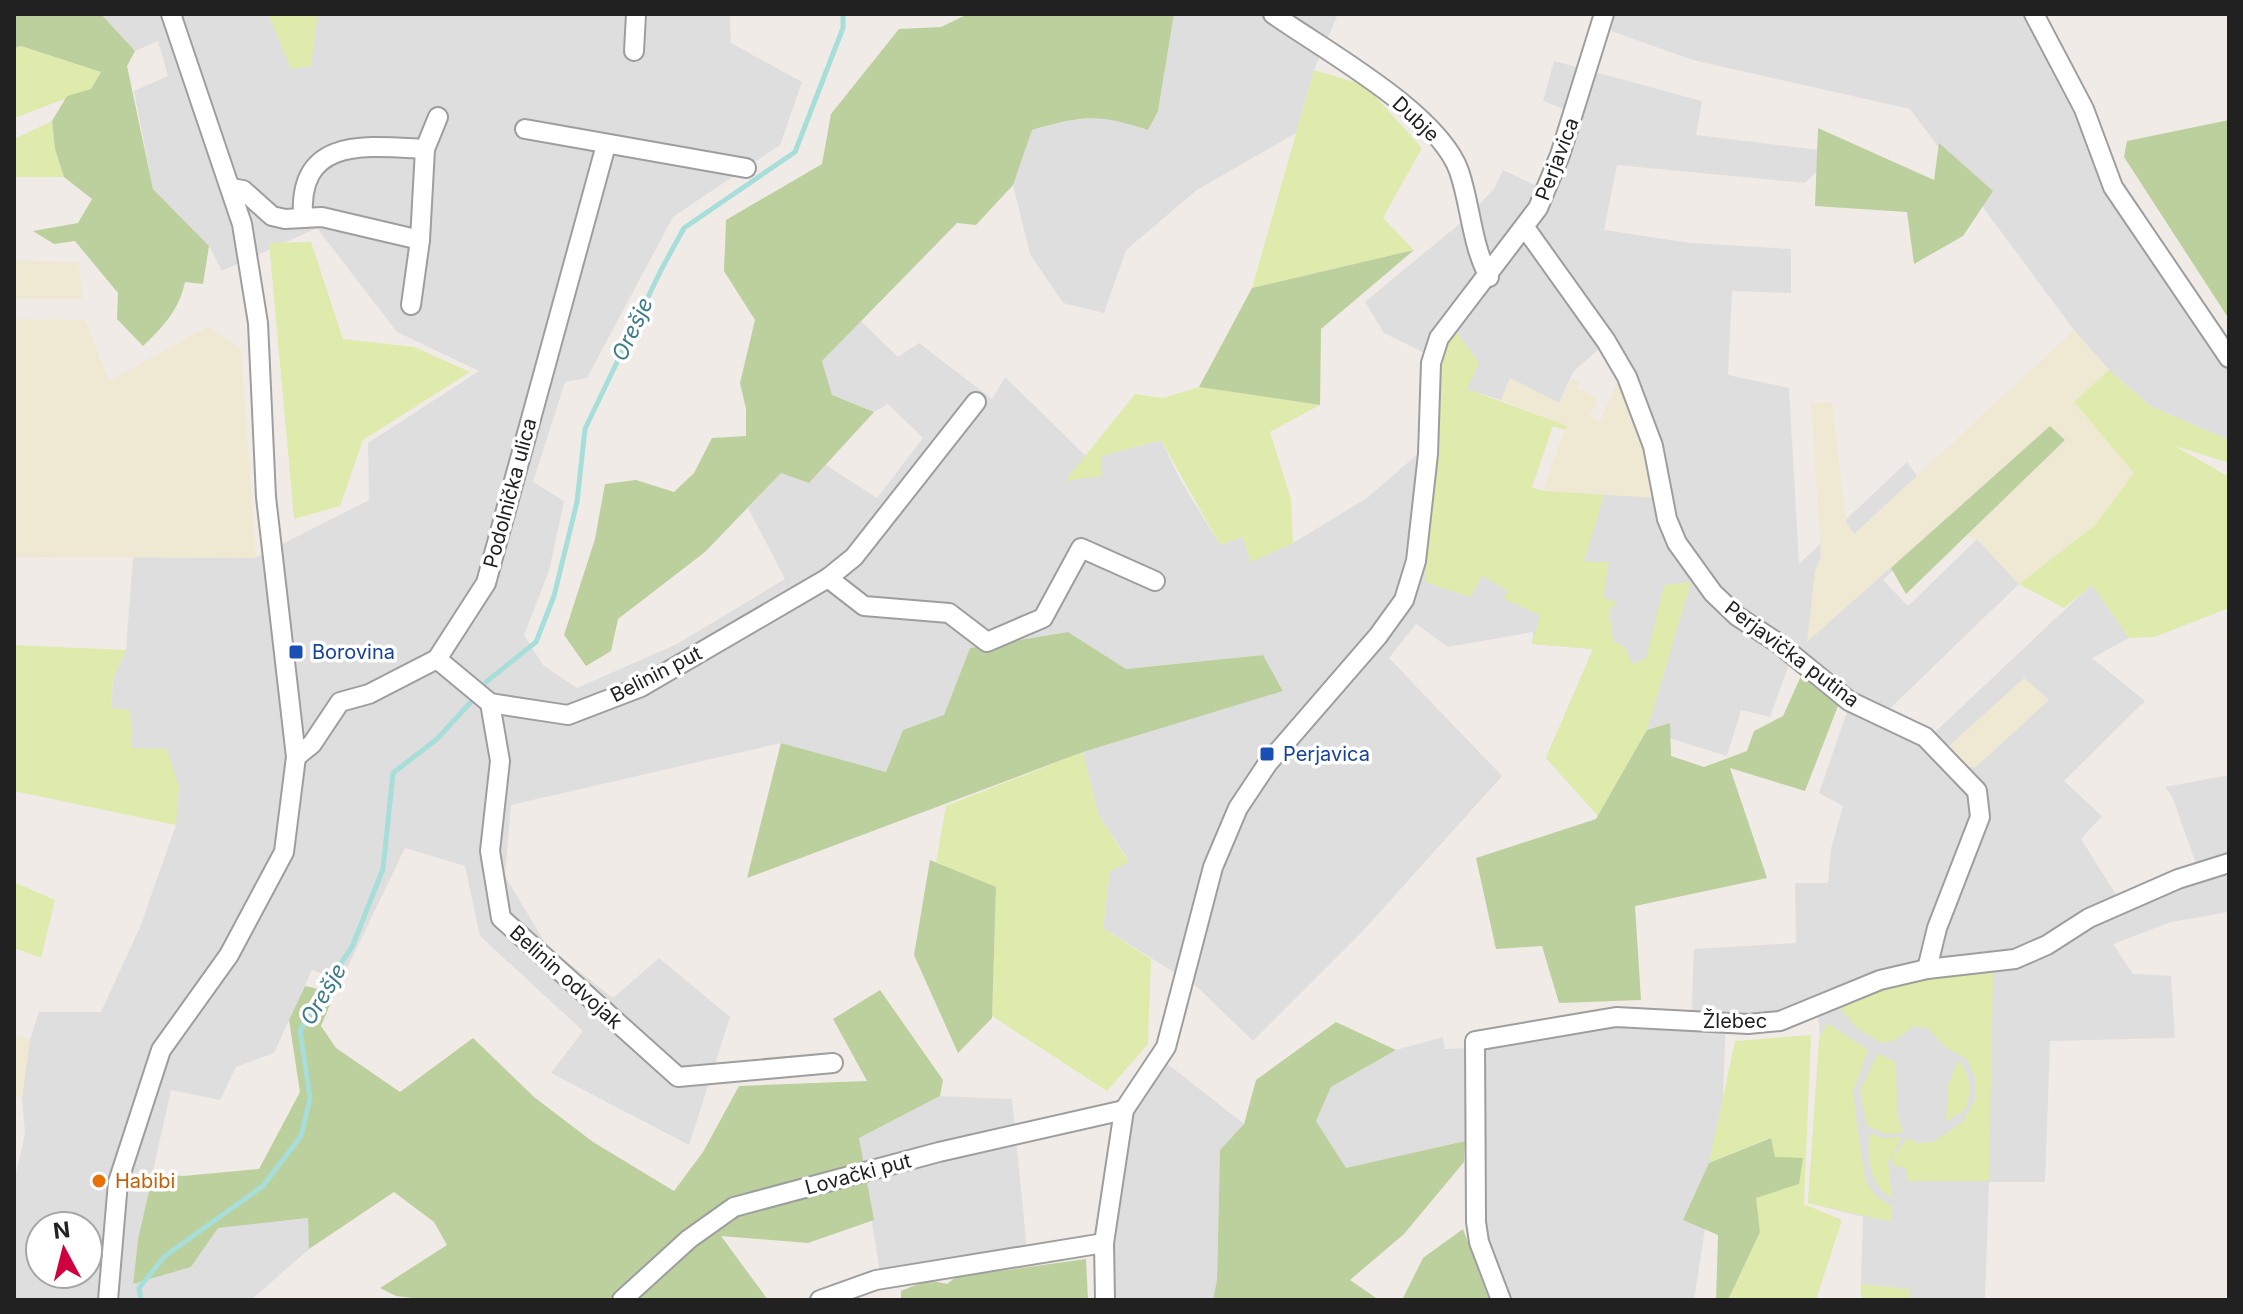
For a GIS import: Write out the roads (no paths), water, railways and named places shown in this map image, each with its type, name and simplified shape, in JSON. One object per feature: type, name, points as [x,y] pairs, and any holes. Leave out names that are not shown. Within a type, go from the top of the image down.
[{"type":"street","points":[[108,1300],[118,1182],[161,1050],[229,955],[284,852],[296,757],[266,497],[258,323],[242,224],[171,14]]},
{"type":"street","points":[[634,51],[636,14]]},
{"type":"street","name":"Dubje","points":[[1273,14],[1338,55],[1402,104],[1445,147],[1458,169],[1479,258],[1489,277]]},
{"type":"street","name":"Perjavica","points":[[1105,1300],[1104,1243],[1124,1110],[1166,1047],[1213,867],[1238,808],[1268,763],[1378,636],[1404,600],[1416,561],[1428,454],[1431,363],[1439,338],[1526,229],[1560,155],[1604,14]]},
{"type":"street","points":[[2034,14],[2084,109],[2113,187],[2229,358]]},
{"type":"street","points":[[411,305],[420,240],[425,149],[438,117]]},
{"type":"street","points":[[525,129],[746,168]]},
{"type":"street","name":"Podolnička ulica","points":[[296,757],[312,744],[340,702],[369,694],[437,659],[486,583],[606,145]]},
{"type":"street","points":[[303,217],[305,178],[324,158],[346,149],[369,146],[425,149]]},
{"type":"street","points":[[231,188],[243,190],[272,216],[285,219],[322,217],[420,240]]},
{"type":"street","name":"Perjavička putina","points":[[1526,229],[1606,341],[1627,377],[1653,446],[1667,519],[1677,543],[1713,593],[1737,616],[1778,643],[1849,701],[1925,737],[1977,791],[1980,817],[1937,928],[1927,969]]},
{"type":"street","name":"Belinin put","points":[[490,703],[568,715],[641,687],[828,578],[854,557],[976,402]]},
{"type":"street","points":[[828,578],[864,606],[949,613],[987,642],[1043,618],[1081,548],[1155,581]]},
{"type":"street","points":[[437,659],[490,703]]},
{"type":"street","name":"Belinin odvojak","points":[[490,703],[500,761],[490,851],[501,918],[678,1077],[833,1063]]},
{"type":"street","name":"Žlebec","points":[[1501,1300],[1479,1242],[1476,1222],[1475,1041],[1616,1017],[1767,1023],[1806,1012],[1866,984],[1927,969],[2015,959],[2047,945],[2089,918],[2178,879],[2229,863]]},
{"type":"street","name":"Lovački put","points":[[622,1300],[689,1239],[734,1207],[939,1152],[1124,1110]]},
{"type":"street","points":[[820,1300],[876,1280],[1104,1243]]},
{"type":"waterway","name":"Orešje","points":[[486,682],[536,642],[554,596],[577,502],[585,429],[661,270],[684,228],[795,152],[843,28],[843,14]]},
{"type":"waterway","name":"Orešje","points":[[141,1300],[139,1288],[165,1256],[263,1186],[301,1136],[310,1098],[300,1031],[317,998],[352,947],[383,869],[393,773],[437,739],[470,703]]},
{"type":"place","name":"Borovina","points":[[296,652]]},
{"type":"place","name":"Perjavica","points":[[1267,754]]},
{"type":"place","name":"Habibi","points":[[99,1181]]}]
